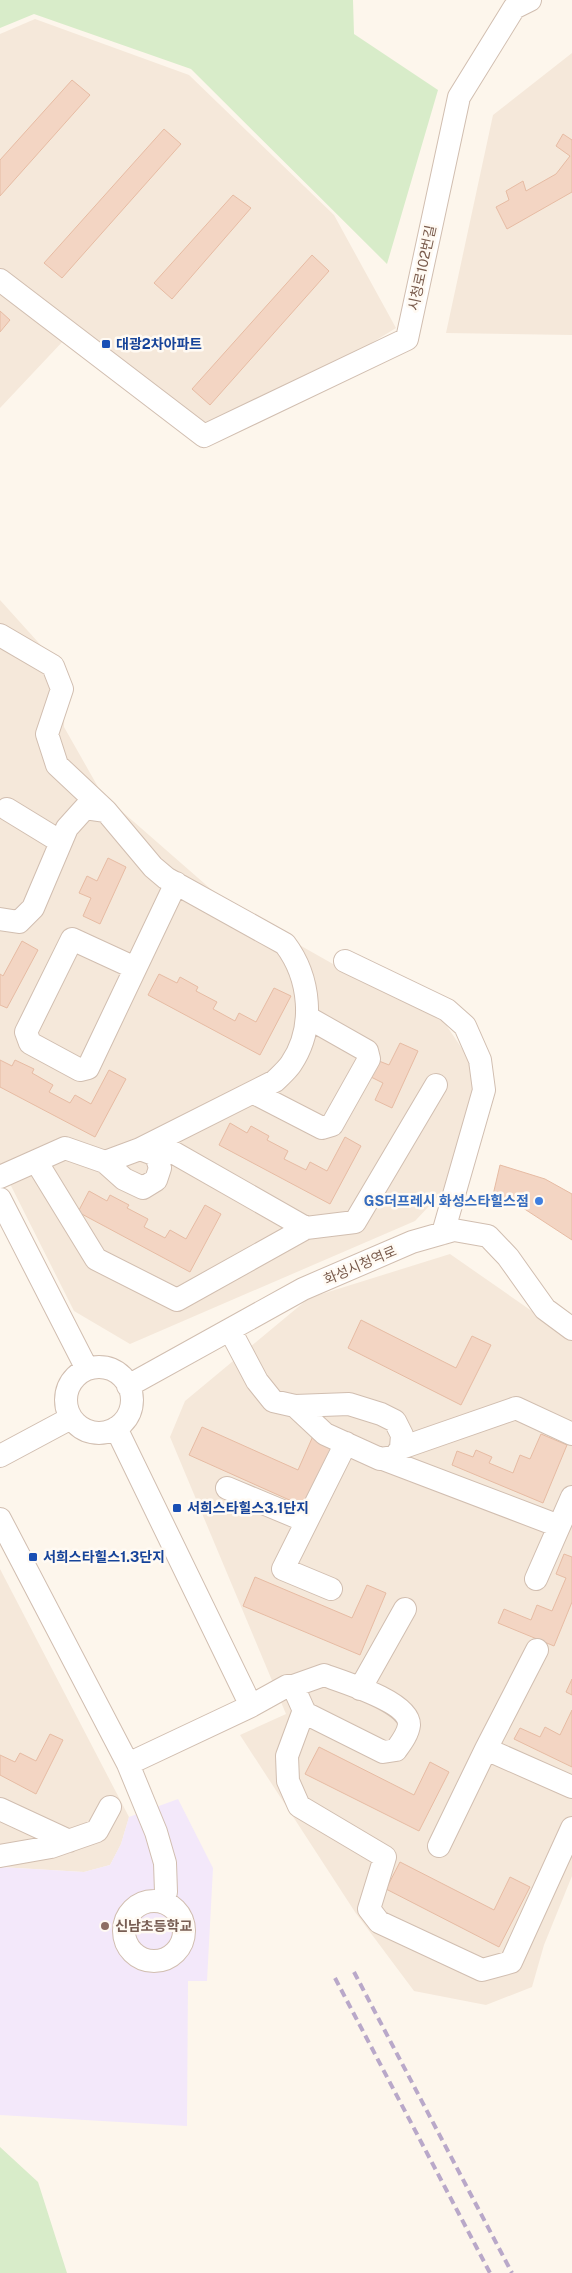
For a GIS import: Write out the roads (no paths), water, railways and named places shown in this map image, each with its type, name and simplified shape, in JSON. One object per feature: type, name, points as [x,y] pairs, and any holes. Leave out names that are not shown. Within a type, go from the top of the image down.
[{"type":"street","name":"시청로102번길","points":[[0,280],[204,436],[407,339],[459,97],[514,8],[530,0]]},
{"type":"street","points":[[0,635],[53,666],[62,689],[47,734],[57,765],[106,811],[152,867],[176,883],[285,944],[296,958],[305,983],[307,1017],[301,1042],[291,1064],[275,1081],[147,1145],[105,1162]]},
{"type":"street","points":[[0,919],[19,922],[33,908],[67,828],[85,808],[106,811]]},
{"type":"street","points":[[7,809],[61,842]]},
{"type":"street","points":[[135,968],[72,939],[26,1032],[30,1043],[80,1070],[88,1068],[176,883]]},
{"type":"street","points":[[345,961],[447,1010],[465,1026],[480,1060],[484,1090],[444,1233]]},
{"type":"street","points":[[254,1093],[322,1128],[332,1125],[369,1059],[367,1050],[307,1017]]},
{"type":"street","points":[[36,1161],[96,1260],[177,1300],[306,1228],[355,1222],[436,1085]]},
{"type":"street","points":[[147,1145],[306,1228]]},
{"type":"street","points":[[0,1177],[65,1148],[105,1162],[124,1179],[143,1188],[156,1180],[160,1168],[156,1155],[147,1145]]},
{"type":"street","points":[[0,1199],[87,1369]]},
{"type":"street","name":"화성시청역로","points":[[128,1386],[303,1290],[412,1242],[454,1230],[488,1236],[508,1257],[545,1309],[572,1329]]},
{"type":"street","points":[[230,1330],[257,1381],[272,1401],[296,1406],[349,1404],[381,1414],[395,1421],[402,1435],[392,1454]]},
{"type":"street","points":[[99,1367],[113,1370],[120,1374],[128,1386],[132,1404],[128,1414],[116,1428],[102,1433],[91,1432],[81,1428],[67,1411],[66,1393],[72,1380],[87,1369],[99,1367]]},
{"type":"street","points":[[296,1406],[325,1434],[346,1443],[392,1454],[567,1514],[536,1579]]},
{"type":"street","points":[[392,1454],[516,1408],[572,1434]]},
{"type":"street","points":[[0,1456],[71,1418]]},
{"type":"street","points":[[116,1428],[251,1706]]},
{"type":"street","points":[[331,1589],[283,1569],[346,1443]]},
{"type":"street","points":[[227,1488],[306,1521]]},
{"type":"street","points":[[0,1519],[128,1764],[156,1832],[166,1863],[166,1892],[162,1901]]},
{"type":"street","points":[[360,1690],[405,1609]]},
{"type":"street","points":[[439,1846],[537,1650]]},
{"type":"street","points":[[128,1764],[251,1706],[287,1686],[293,1686],[324,1675],[393,1703],[406,1714],[409,1725],[396,1750],[383,1752],[305,1712],[293,1686]]},
{"type":"street","points":[[304,1710],[287,1756],[288,1781],[299,1806],[385,1858],[369,1910],[379,1922],[482,1970],[511,1962],[572,1828]]},
{"type":"street","points":[[486,1750],[572,1787]]},
{"type":"street","points":[[0,1856],[52,1847],[97,1831],[110,1807]]},
{"type":"street","points":[[0,1809],[69,1841]]},
{"type":"railway","points":[[354,1972],[512,2273]]},
{"type":"railway","points":[[335,1978],[490,2273]]},
{"type":"place","name":"대광2차아파트","points":[[106,344]]},
{"type":"place","name":"GS더프레시 화성스타힐스점","points":[[539,1201]]},
{"type":"place","name":"서희스타힐스3.1단지","points":[[177,1508]]},
{"type":"place","name":"서희스타힐스1.3단지","points":[[33,1557]]},
{"type":"place","name":"신남초등학교","points":[[105,1926]]}]
